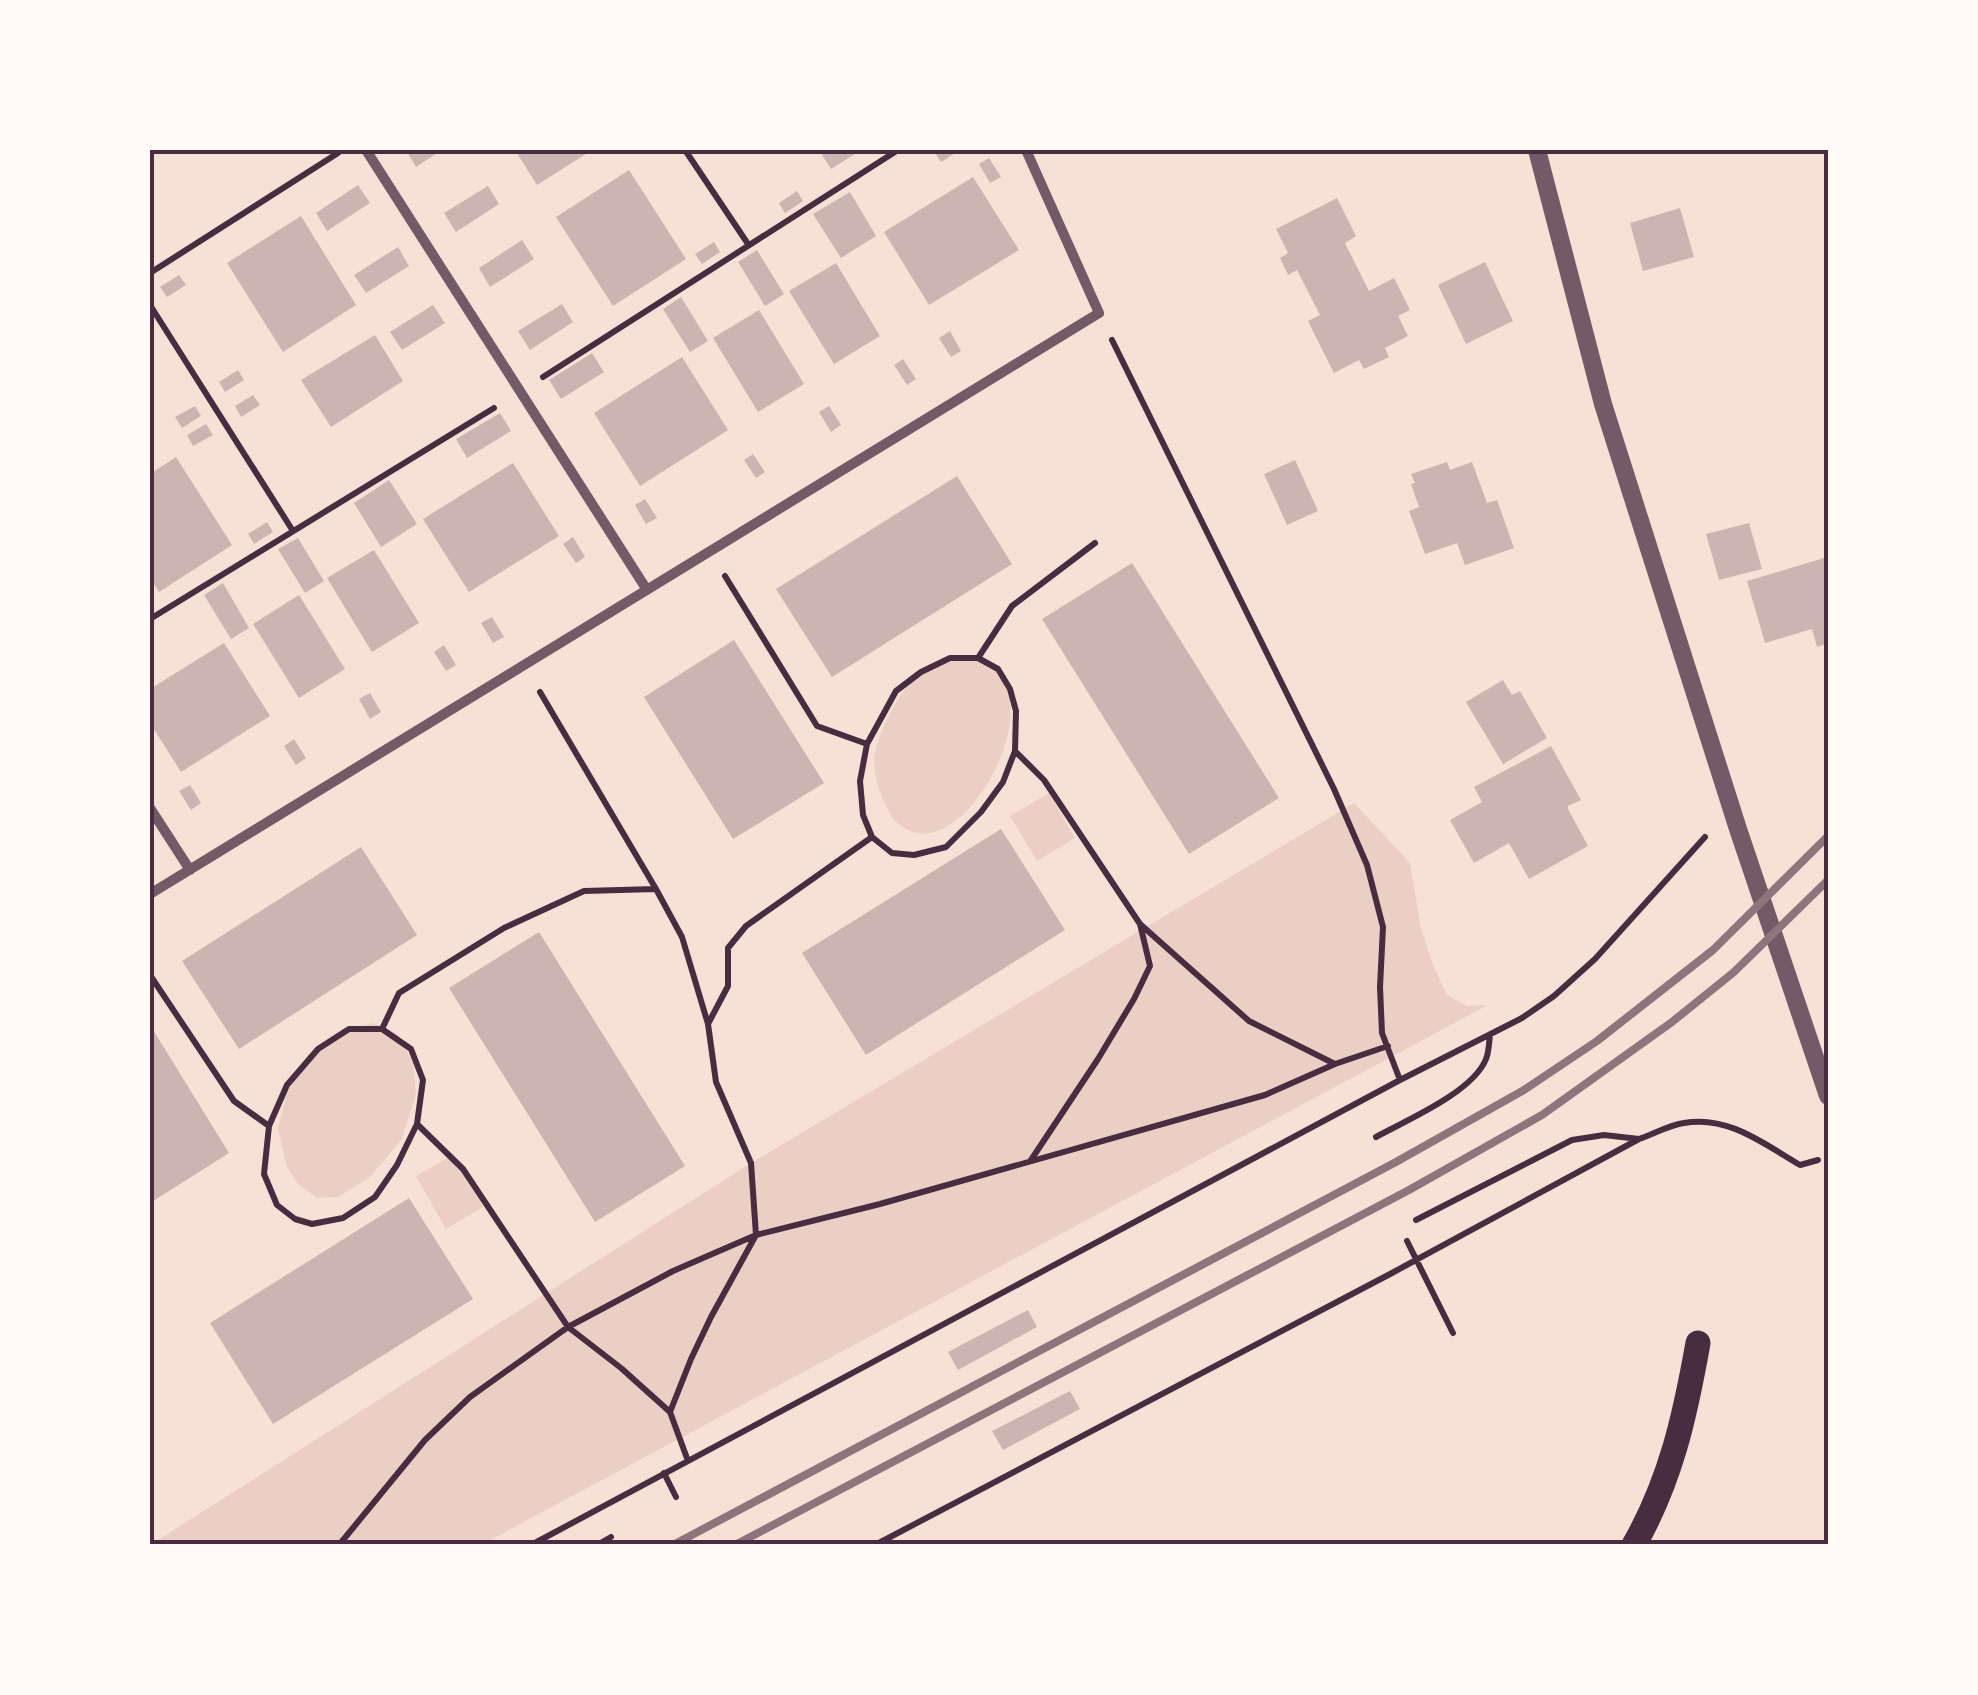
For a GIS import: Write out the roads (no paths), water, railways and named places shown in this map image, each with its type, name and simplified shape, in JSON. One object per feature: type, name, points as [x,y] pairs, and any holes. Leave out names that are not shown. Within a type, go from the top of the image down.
[{"type":"main road","points":[[1634,1545],[1673,1460],[1698,1343]]},
{"type":"street","points":[[366,150],[647,590]]},
{"type":"street","points":[[150,894],[1099,314],[1026,150]]},
{"type":"street","points":[[1537,150],[1603,404],[1738,829],[1828,1096]]},
{"type":"street","points":[[150,808],[190,870]]},
{"type":"railway","points":[[673,1545],[1396,1162],[1524,1090],[1597,1041],[1713,950],[1828,836]]},
{"type":"railway","points":[[735,1545],[1409,1190],[1542,1115],[1672,1022],[1734,972],[1828,880]]}]
